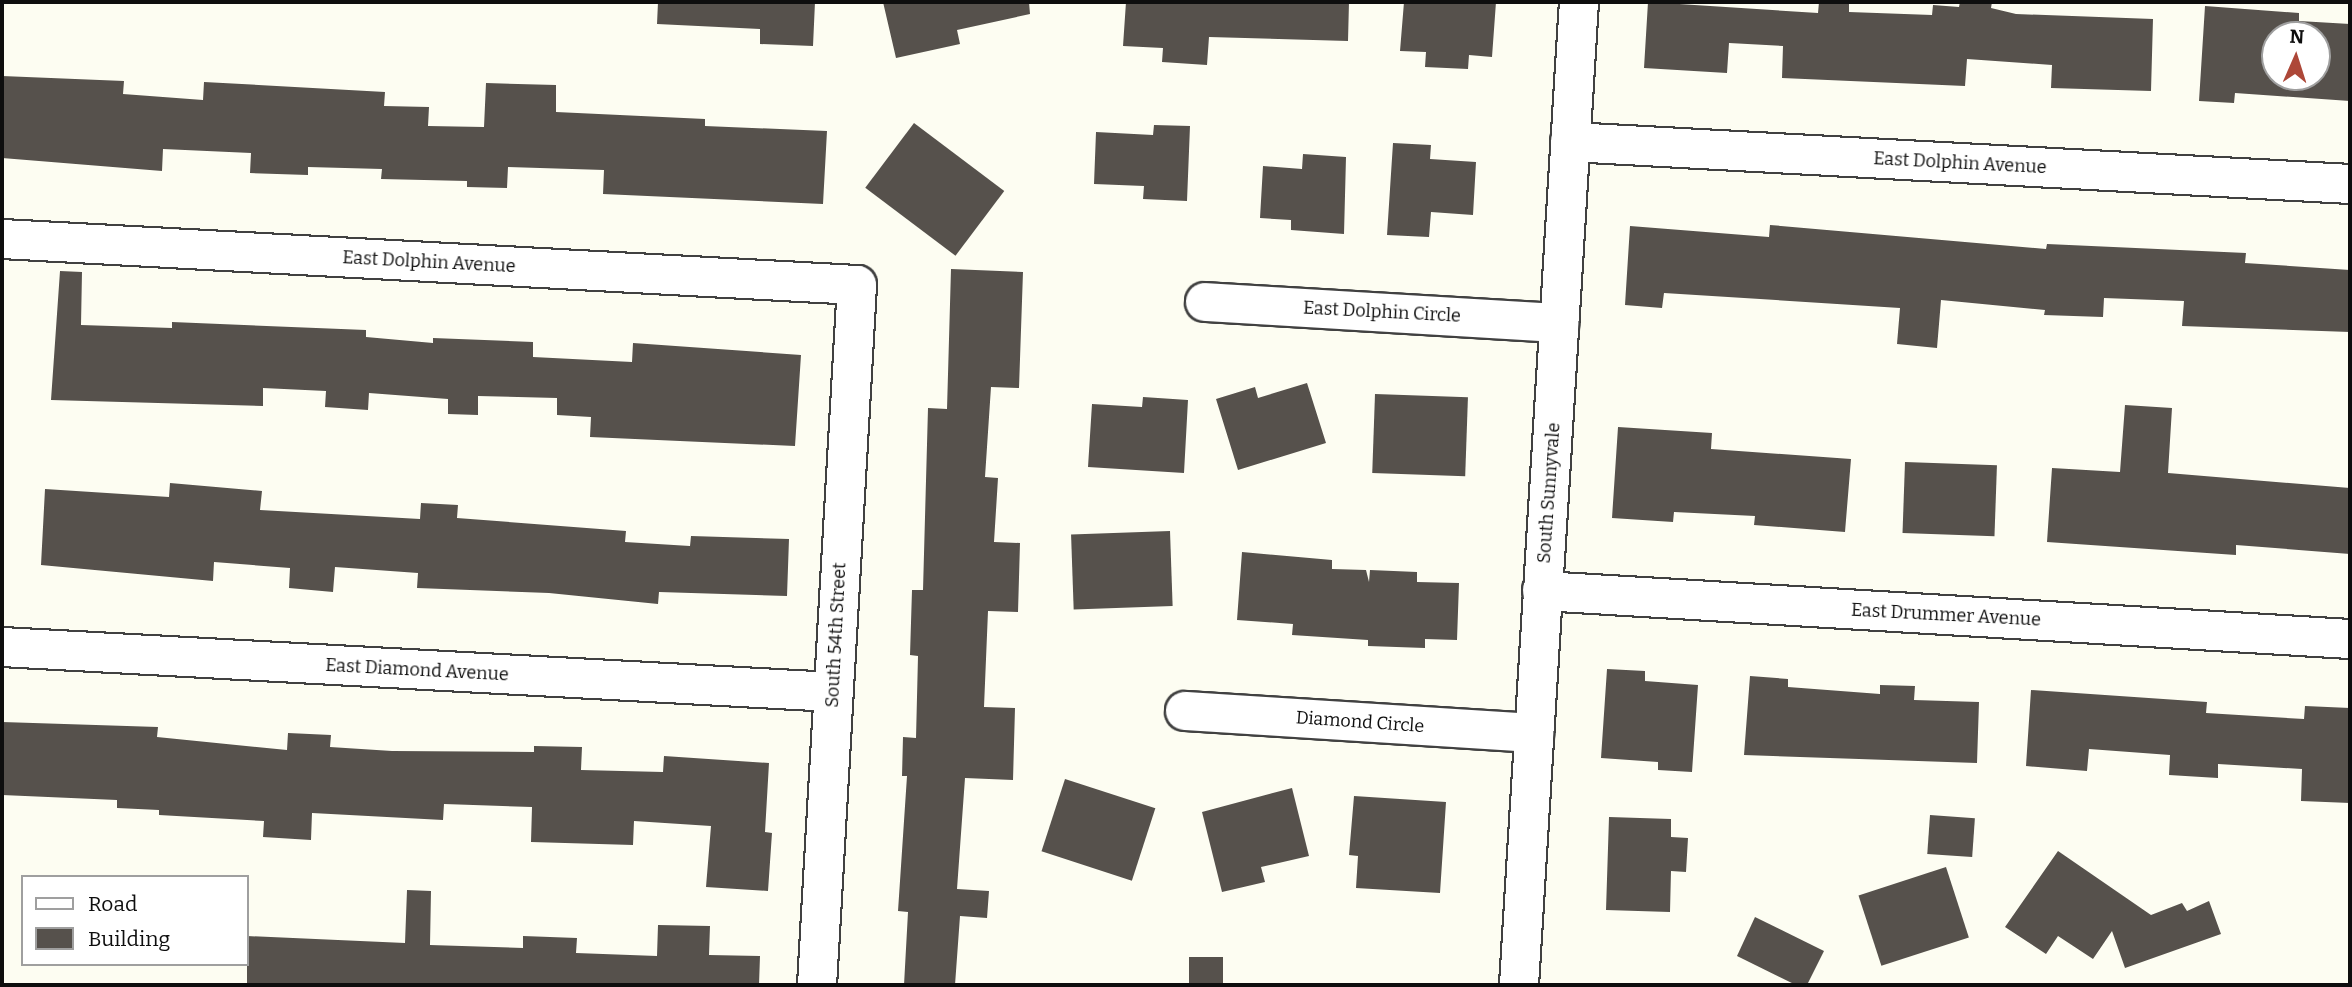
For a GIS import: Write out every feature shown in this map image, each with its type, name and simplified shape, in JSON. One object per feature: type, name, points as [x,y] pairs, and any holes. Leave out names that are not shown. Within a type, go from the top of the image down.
[{"type":"street","name":"South Sunnyvale","points":[[1519,985],[1579,2]]},
{"type":"street","name":"East Dolphin Avenue","points":[[1570,142],[2350,184]]},
{"type":"street","name":"East Dolphin Avenue","points":[[2,239],[857,285]]},
{"type":"street","name":"South 54th Street","points":[[817,985],[857,285]]},
{"type":"street","name":"East Dolphin Circle","points":[[1205,302],[1559,323]]},
{"type":"street","name":"East Drummer Avenue","points":[[1542,591],[2350,639]]},
{"type":"street","name":"East Diamond Avenue","points":[[2,647],[832,692]]},
{"type":"street","name":"Diamond Circle","points":[[1185,711],[1535,733]]},
{"type":"building","points":[[658,2],[815,2],[813,46],[760,44],[760,29],[657,24]]},
{"type":"building","points":[[883,2],[1029,2],[1030,14],[957,30],[960,44],[896,58]]},
{"type":"building","points":[[1126,2],[1349,2],[1348,41],[1209,37],[1207,65],[1162,62],[1163,48],[1123,46]]},
{"type":"building","points":[[1404,2],[1496,2],[1492,57],[1469,55],[1468,69],[1425,67],[1426,52],[1400,51]]},
{"type":"building","points":[[1648,2],[1818,13],[1819,2],[1849,2],[1849,12],[1932,15],[1933,5],[1959,7],[1960,2],[1992,2],[1991,8],[2016,14],[2153,19],[2151,91],[2051,88],[2052,65],[1967,59],[1965,86],[1782,78],[1783,46],[1729,43],[1727,73],[1644,68]]},
{"type":"building","points":[[2205,6],[2299,13],[2299,21],[2261,21],[2261,91],[2331,91],[2331,23],[2350,24],[2350,101],[2235,93],[2234,103],[2199,101]]},
{"type":"building","points":[[2,76],[124,81],[123,94],[203,100],[204,82],[385,92],[384,106],[429,107],[428,126],[484,127],[486,83],[556,85],[556,112],[705,119],[705,126],[827,131],[823,204],[603,194],[604,170],[508,167],[507,188],[467,187],[467,181],[381,179],[382,169],[308,167],[308,175],[250,173],[251,153],[163,149],[162,171],[2,158]]},
{"type":"building","points":[[914,123],[1004,191],[955,256],[865,188]]},
{"type":"building","points":[[1154,125],[1190,126],[1187,201],[1143,199],[1144,186],[1094,184],[1096,132],[1153,135]]},
{"type":"building","points":[[1393,143],[1431,145],[1430,159],[1476,162],[1473,215],[1431,212],[1429,237],[1387,235]]},
{"type":"building","points":[[1303,154],[1346,157],[1344,234],[1291,230],[1291,220],[1260,218],[1263,166],[1302,169]]},
{"type":"building","points":[[1770,225],[2046,249],[2047,244],[2246,253],[2245,263],[2350,270],[2350,332],[2182,326],[2184,301],[2104,298],[2103,317],[2044,315],[2045,310],[1941,300],[1937,348],[1897,344],[1900,308],[1664,293],[1662,308],[1625,305],[1630,226],[1769,237]]},
{"type":"building","points":[[951,269],[1023,272],[1019,388],[991,387],[985,477],[998,478],[994,542],[1020,543],[1018,612],[988,611],[984,707],[1015,708],[1013,780],[965,778],[957,889],[989,891],[987,918],[960,916],[955,985],[904,985],[908,912],[898,911],[907,776],[902,776],[903,737],[916,738],[918,656],[910,655],[912,590],[923,590],[928,408],[947,409]]},
{"type":"building","points":[[60,271],[82,272],[81,325],[172,328],[172,322],[366,330],[366,337],[433,343],[433,338],[533,342],[533,357],[632,362],[633,343],[801,355],[795,446],[590,437],[591,417],[557,415],[557,398],[478,396],[478,415],[448,414],[448,399],[369,393],[368,410],[325,407],[326,391],[263,388],[263,406],[51,400]]},
{"type":"building","points":[[1307,383],[1326,443],[1238,470],[1216,399],[1255,387],[1258,398]]},
{"type":"building","points":[[1375,394],[1468,397],[1465,476],[1372,473]]},
{"type":"building","points":[[1143,397],[1188,400],[1184,473],[1088,467],[1092,404],[1142,407]]},
{"type":"building","points":[[2125,405],[2172,408],[2168,473],[2350,488],[2350,554],[2236,545],[2236,555],[2047,542],[2052,468],[2120,472]]},
{"type":"building","points":[[1618,427],[1712,433],[1711,449],[1851,459],[1845,532],[1754,525],[1755,516],[1674,512],[1673,522],[1612,518]]},
{"type":"building","points":[[1905,462],[1997,465],[1994,536],[1903,533]]},
{"type":"building","points":[[170,483],[262,491],[260,510],[420,519],[421,503],[458,505],[457,518],[626,531],[625,542],[690,546],[691,536],[789,539],[787,596],[659,592],[658,604],[549,593],[417,588],[418,573],[335,567],[333,592],[289,588],[290,568],[214,562],[213,581],[41,565],[45,489],[169,497]]},
{"type":"building","points":[[1170,531],[1173,606],[1074,609],[1071,534]]},
{"type":"building","points":[[1242,552],[1332,560],[1332,569],[1366,570],[1369,582],[1370,570],[1417,572],[1417,582],[1459,583],[1457,640],[1425,639],[1425,648],[1368,646],[1368,640],[1292,635],[1293,624],[1237,620]]},
{"type":"building","points":[[1607,669],[1645,671],[1645,681],[1698,685],[1692,772],[1658,770],[1658,762],[1601,758]]},
{"type":"building","points":[[1750,676],[1788,679],[1788,687],[1880,694],[1880,685],[1915,686],[1914,700],[1979,702],[1977,763],[1744,755]]},
{"type":"building","points":[[2031,690],[2207,702],[2206,713],[2304,719],[2305,706],[2350,708],[2350,803],[2301,801],[2302,769],[2218,764],[2218,778],[2169,775],[2170,755],[2089,749],[2087,771],[2026,766]]},
{"type":"building","points":[[2,722],[158,727],[157,737],[287,750],[288,733],[331,735],[330,747],[392,751],[534,752],[534,746],[582,747],[581,770],[663,772],[664,756],[769,763],[765,832],[772,833],[768,891],[706,887],[711,826],[634,821],[633,845],[531,842],[532,807],[444,804],[443,820],[312,813],[311,840],[263,837],[264,821],[159,815],[159,810],[117,808],[117,800],[2,795]]},
{"type":"building","points":[[1065,779],[1155,808],[1132,881],[1042,851]]},
{"type":"building","points":[[1292,788],[1309,856],[1261,867],[1265,882],[1222,892],[1202,812]]},
{"type":"building","points":[[1354,796],[1446,802],[1440,893],[1356,888],[1358,856],[1349,855]]},
{"type":"building","points":[[1930,815],[1975,818],[1972,857],[1927,854]]},
{"type":"building","points":[[1609,817],[1671,819],[1671,837],[1688,838],[1686,872],[1671,871],[1670,912],[1606,910]]},
{"type":"building","points":[[2058,851],[2151,915],[2182,903],[2187,911],[2209,901],[2221,934],[2125,968],[2112,931],[2093,959],[2058,936],[2046,954],[2005,927]]},
{"type":"building","points":[[1946,867],[1969,937],[1881,966],[1859,895]]},
{"type":"building","points":[[407,890],[431,891],[430,945],[523,948],[523,936],[577,938],[576,953],[657,956],[658,925],[710,926],[709,955],[760,956],[759,985],[247,985],[248,936],[405,943]]},
{"type":"building","points":[[1755,917],[1824,951],[1807,985],[1796,985],[1737,956]]},
{"type":"building","points":[[1189,957],[1223,957],[1223,985],[1189,985]]}]
